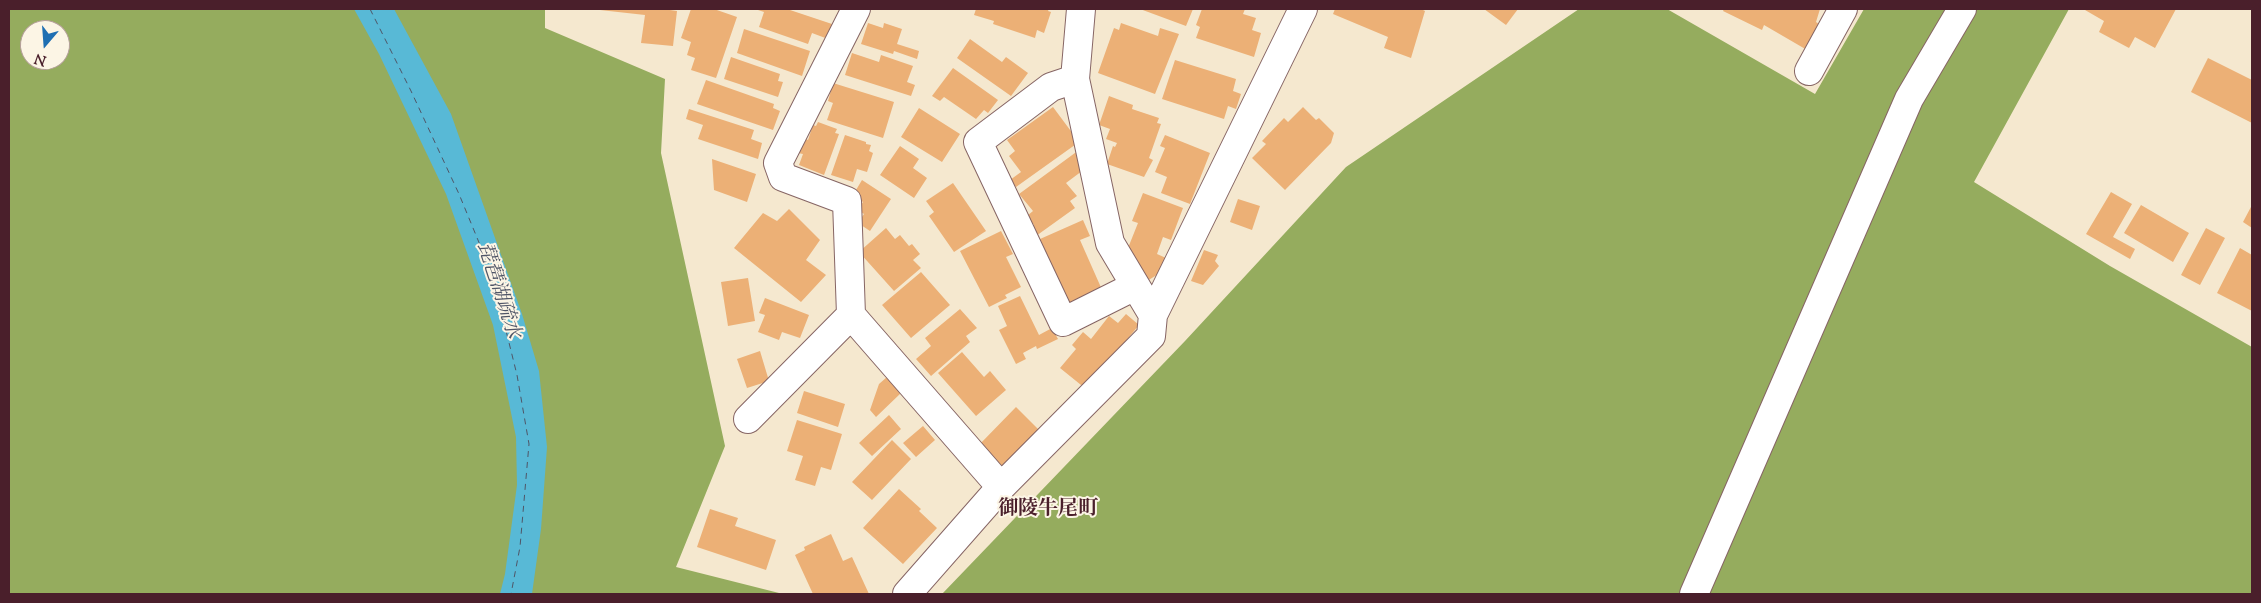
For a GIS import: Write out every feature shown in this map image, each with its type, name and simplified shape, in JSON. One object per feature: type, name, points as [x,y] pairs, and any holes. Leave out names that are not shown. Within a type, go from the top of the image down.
[{"type":"street","points":[[856,9],[778,163],[783,177],[846,201],[851,315],[1001,487]]},
{"type":"street","points":[[1081,9],[1075,79],[1110,243],[1153,315]]},
{"type":"street","points":[[907,594],[1001,487],[1151,336],[1153,315],[1251,119],[1303,9]]},
{"type":"street","points":[[1809,71],[1843,9]]},
{"type":"street","points":[[1694,594],[1910,99],[1962,9]]},
{"type":"street","points":[[1075,79],[1051,87],[978,142],[1063,322],[1135,286]]},
{"type":"street","points":[[748,419],[851,315]]},
{"type":"green space","points":[[9,9],[545,9],[545,28],[665,79],[661,153],[725,446],[676,567],[783,594],[9,594]]},
{"type":"green space","points":[[1579,9],[1667,9],[1815,94],[1864,9],[2069,9],[1974,182],[2110,266],[2252,347],[2252,594],[942,594],[1185,341],[1346,167]]},
{"type":"water","name":"琵琶湖疏水","points":[[354,9],[394,9],[451,114],[522,314],[539,371],[547,447],[541,529],[532,594],[500,594],[505,574],[517,485],[516,437],[493,325],[446,194],[379,54]]},
{"type":"building","points":[[591,9],[663,9],[677,11],[673,46],[641,43],[645,15]]},
{"type":"building","points":[[691,9],[714,9],[737,17],[716,78],[691,70],[695,58],[687,55],[691,42],[681,38]]},
{"type":"building","points":[[755,9],[787,9],[832,24],[828,39],[812,33],[808,44],[759,27],[764,12]]},
{"type":"building","points":[[976,9],[1049,9],[1048,11],[1051,12],[1044,33],[1037,30],[1035,38],[993,24],[994,21],[974,15]]},
{"type":"building","points":[[1140,9],[1193,9],[1186,26]]},
{"type":"building","points":[[1202,9],[1245,9],[1243,14],[1256,18],[1252,30],[1261,33],[1254,57],[1196,38],[1200,27],[1196,25]]},
{"type":"building","points":[[1335,9],[1421,9],[1425,11],[1411,58],[1384,48],[1388,37],[1333,14]]},
{"type":"building","points":[[1484,9],[1518,9],[1506,25]]},
{"type":"building","points":[[1724,9],[1820,9],[1816,22],[1820,25],[1807,50],[1764,25],[1762,30],[1723,11]]},
{"type":"building","points":[[2086,9],[2176,9],[2155,48],[2135,37],[2129,48],[2099,32],[2104,21]]},
{"type":"building","points":[[868,23],[883,28],[884,23],[902,29],[897,44],[919,51],[917,59],[894,51],[893,54],[861,44]]},
{"type":"building","points":[[1121,23],[1158,36],[1160,28],[1179,34],[1155,94],[1098,73],[1114,28],[1119,30]]},
{"type":"building","points":[[744,29],[810,51],[802,76],[737,53]]},
{"type":"building","points":[[970,39],[1002,62],[1006,57],[1028,73],[1011,96],[957,58]]},
{"type":"building","points":[[852,53],[879,62],[881,55],[913,66],[907,82],[915,85],[911,96],[845,75]]},
{"type":"building","points":[[731,57],[780,74],[778,81],[783,82],[778,97],[724,79]]},
{"type":"building","points":[[2208,58],[2252,80],[2252,123],[2191,92]]},
{"type":"building","points":[[1175,60],[1236,79],[1233,91],[1241,94],[1236,109],[1228,106],[1224,119],[1162,99]]},
{"type":"building","points":[[953,68],[998,100],[988,113],[984,110],[976,119],[944,97],[940,101],[932,96]]},
{"type":"building","points":[[706,80],[774,104],[773,108],[780,111],[773,130],[697,104]]},
{"type":"building","points":[[833,83],[894,102],[883,138],[827,120],[833,103],[828,101]]},
{"type":"building","points":[[1109,96],[1133,105],[1132,109],[1159,118],[1157,123],[1161,124],[1149,158],[1153,160],[1144,177],[1107,164],[1113,146],[1115,147],[1117,143],[1106,139],[1110,129],[1099,125]]},
{"type":"building","points":[[1053,107],[1079,142],[1016,187],[1010,180],[1021,172],[1009,156],[1015,151],[1007,140]]},
{"type":"building","points":[[1303,107],[1316,120],[1319,118],[1334,133],[1331,143],[1285,190],[1252,158],[1266,144],[1262,141],[1284,118],[1288,122]]},
{"type":"building","points":[[919,108],[960,134],[942,162],[901,137]]},
{"type":"building","points":[[689,109],[754,130],[751,139],[762,143],[758,159],[698,139],[703,125],[686,119]]},
{"type":"building","points":[[818,122],[837,129],[835,133],[839,134],[824,175],[799,165],[803,154],[798,153],[804,138],[808,140],[813,125],[816,126]]},
{"type":"building","points":[[845,135],[871,145],[869,151],[873,153],[867,172],[857,169],[853,182],[831,175]]},
{"type":"building","points":[[1165,135],[1210,153],[1190,204],[1161,193],[1167,177],[1155,172],[1165,148],[1160,146]]},
{"type":"building","points":[[900,146],[919,159],[913,168],[927,178],[914,198],[880,175]]},
{"type":"building","points":[[1079,150],[1082,171],[1066,183],[1077,196],[1070,201],[1075,208],[1036,236],[1030,228],[1034,225],[1027,216],[1033,211],[1019,194]]},
{"type":"building","points":[[712,159],[756,174],[747,202],[714,190]]},
{"type":"building","points":[[862,180],[891,199],[870,231],[858,223],[864,214],[858,210],[863,202],[853,195]]},
{"type":"building","points":[[953,183],[986,231],[954,252],[929,216],[934,212],[926,201]]},
{"type":"building","points":[[2111,192],[2132,204],[2113,237],[2135,249],[2130,259],[2086,234]]},
{"type":"building","points":[[1143,193],[1183,208],[1171,240],[1163,237],[1157,254],[1166,258],[1160,273],[1147,281],[1126,253],[1138,223],[1132,221]]},
{"type":"building","points":[[1238,199],[1260,206],[1252,230],[1230,222]]},
{"type":"building","points":[[2141,205],[2189,233],[2173,262],[2124,233]]},
{"type":"building","points":[[2252,205],[2252,228],[2243,222]]},
{"type":"building","points":[[789,209],[820,240],[806,260],[826,275],[801,302],[734,248],[763,213],[777,221]]},
{"type":"building","points":[[1083,220],[1090,236],[1080,240],[1103,292],[1070,307],[1040,239]]},
{"type":"building","points":[[886,228],[895,239],[900,235],[909,246],[912,244],[920,254],[913,260],[921,268],[894,291],[859,252]]},
{"type":"building","points":[[2206,228],[2225,238],[2200,285],[2181,275]]},
{"type":"building","points":[[1001,231],[1013,254],[1006,257],[1021,287],[1005,295],[1007,298],[989,307],[960,251]]},
{"type":"building","points":[[2240,248],[2252,255],[2252,311],[2217,293]]},
{"type":"building","points":[[1204,250],[1218,255],[1215,261],[1219,266],[1203,285],[1191,281]]},
{"type":"building","points":[[921,272],[950,305],[911,338],[882,305]]},
{"type":"building","points":[[748,278],[755,321],[728,326],[721,282]]},
{"type":"building","points":[[1020,296],[1039,335],[1052,328],[1058,339],[1037,349],[1036,346],[1023,353],[1026,359],[1016,364],[999,330],[1007,326],[998,306]]},
{"type":"building","points":[[765,298],[809,315],[800,338],[782,332],[779,340],[758,332],[765,315],[759,313]]},
{"type":"building","points":[[960,309],[977,328],[966,336],[970,342],[931,376],[916,359],[931,346],[925,338]]},
{"type":"building","points":[[1126,314],[1139,325],[1086,389],[1060,368],[1076,349],[1072,345],[1083,332],[1091,339],[1109,316],[1118,323]]},
{"type":"building","points":[[760,351],[769,381],[747,388],[737,359]]},
{"type":"building","points":[[962,352],[984,377],[990,371],[1006,390],[976,416],[938,373]]},
{"type":"building","points":[[887,377],[901,393],[876,417],[870,410],[879,384]]},
{"type":"building","points":[[804,391],[845,404],[838,427],[797,413]]},
{"type":"building","points":[[1016,407],[1042,433],[1005,471],[979,445]]},
{"type":"building","points":[[889,415],[901,429],[872,456],[859,443]]},
{"type":"building","points":[[797,420],[842,434],[831,470],[821,467],[815,486],[795,480],[803,456],[787,451]]},
{"type":"building","points":[[923,426],[935,440],[916,457],[903,443]]},
{"type":"building","points":[[892,440],[911,459],[872,500],[852,482]]},
{"type":"building","points":[[899,489],[921,509],[919,511],[937,528],[903,564],[863,528]]},
{"type":"building","points":[[710,509],[738,518],[735,526],[776,540],[766,570],[697,547]]},
{"type":"building","points":[[831,534],[843,561],[852,557],[869,594],[813,594],[795,555],[805,550],[804,547]]},
{"type":"ferry route","points":[[370,9],[459,194],[492,274],[517,375],[529,444],[520,547],[511,594]]},
{"type":"district","name":"御陵牛尾町","points":[[1048,511]]}]
